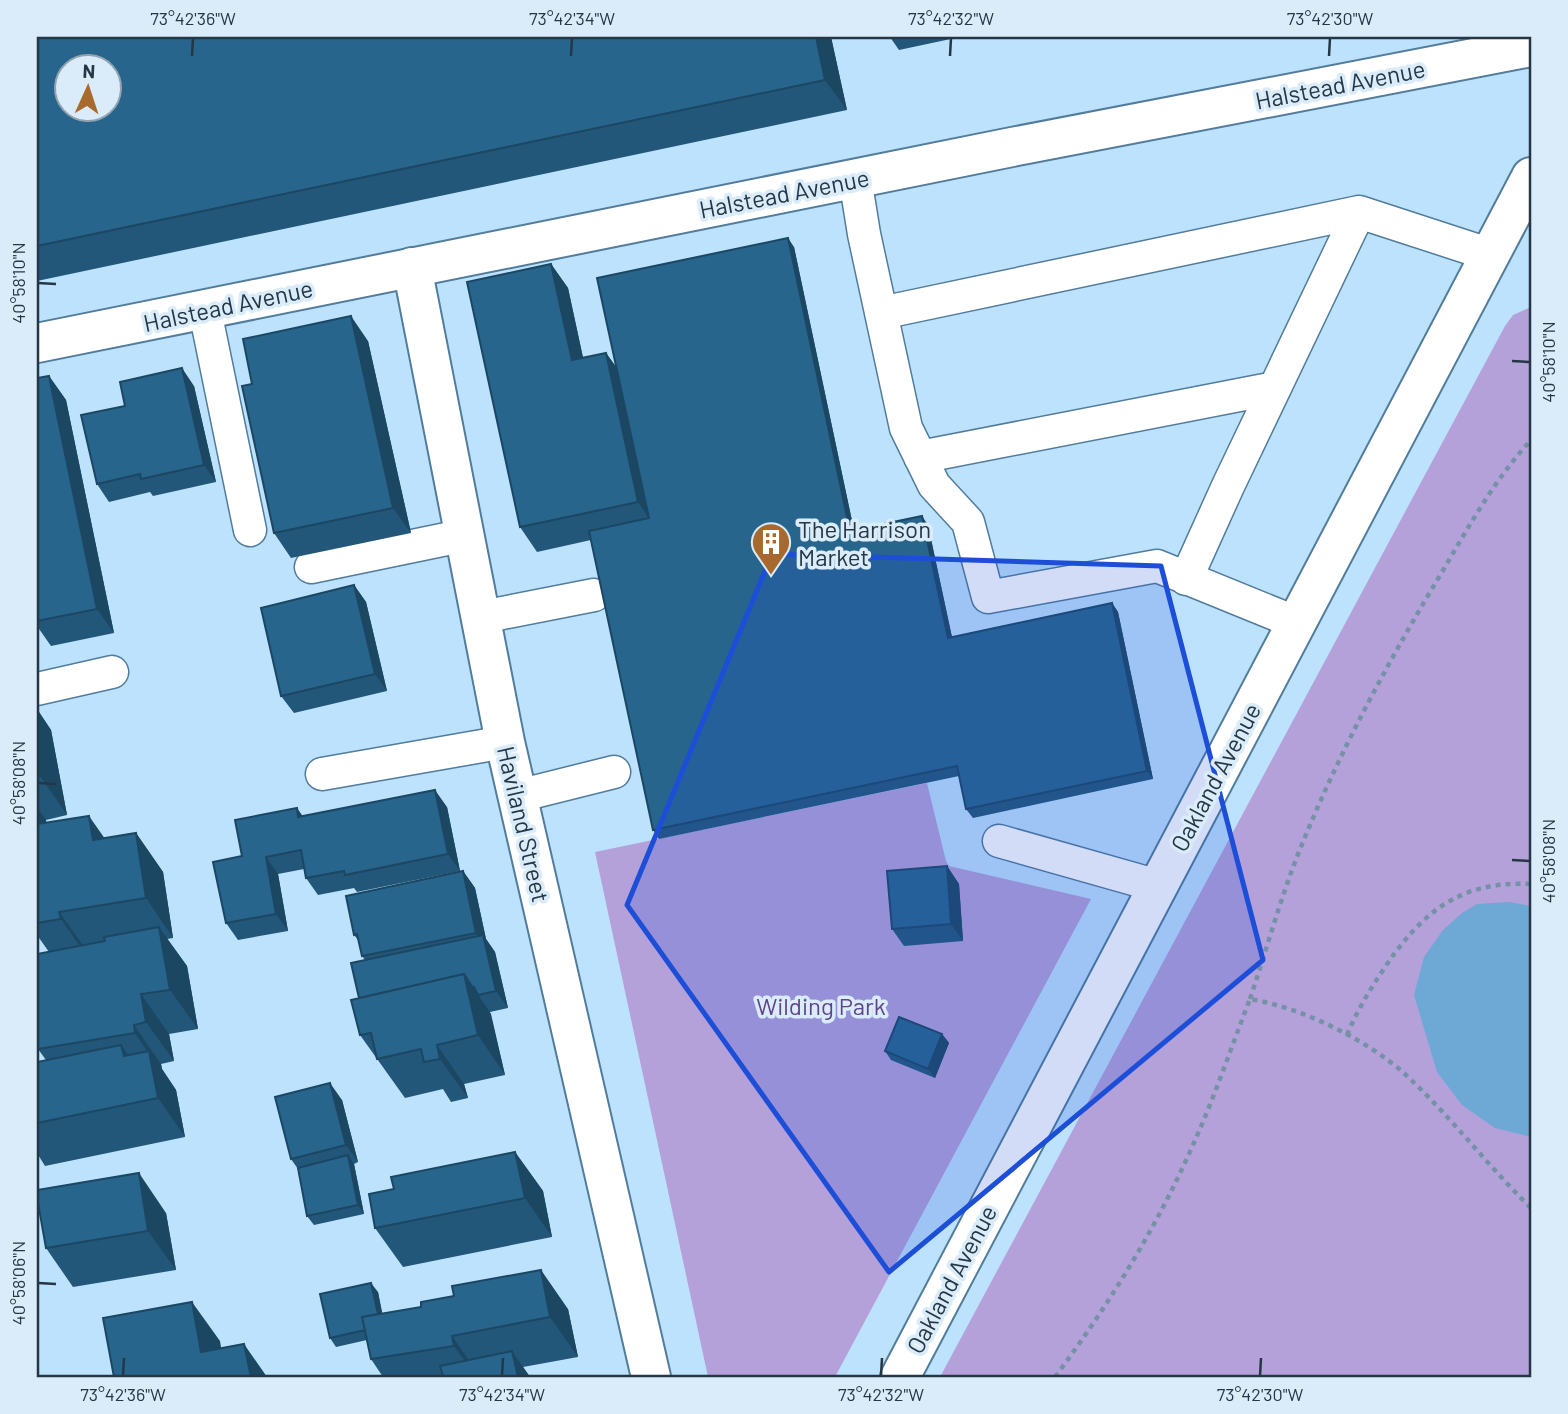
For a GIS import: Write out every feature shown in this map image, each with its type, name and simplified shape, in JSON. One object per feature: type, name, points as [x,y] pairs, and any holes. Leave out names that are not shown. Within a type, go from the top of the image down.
[{"type":"street","name":"Halstead Avenue","points":[[37,343],[1527,44]]},
{"type":"street","name":"Oakland Avenue","points":[[900,1377],[1531,178]]},
{"type":"street","name":"Haviland Street","points":[[412,267],[505,742],[650,1377]]},
{"type":"lane","points":[[856,178],[864,233],[906,428],[934,485],[968,522],[988,597],[1157,566],[1297,623]]},
{"type":"lane","points":[[881,313],[1359,212],[1491,255]]},
{"type":"lane","points":[[1186,579],[1359,212]]},
{"type":"lane","points":[[205,310],[250,530]]},
{"type":"lane","points":[[920,457],[1275,388]]},
{"type":"lane","points":[[311,567],[466,535]]},
{"type":"lane","points":[[482,617],[594,594]]},
{"type":"lane","points":[[37,689],[112,672]]},
{"type":"lane","points":[[322,774],[505,742]]},
{"type":"lane","points":[[518,796],[614,772]]},
{"type":"lane","points":[[999,841],[1158,886]]},
{"type":"path","points":[[1055,1377],[1098,1317],[1143,1244],[1197,1137],[1250,999],[1304,838],[1367,705],[1422,605],[1474,519],[1512,461],[1531,440]]},
{"type":"path","points":[[1347,1035],[1355,1015],[1398,948],[1432,912],[1451,900],[1486,886],[1531,884]]},
{"type":"path","points":[[1250,999],[1300,1013],[1347,1035],[1405,1074],[1531,1208]]},
{"type":"highlighted area","points":[[772,554],[1161,566],[1263,960],[889,1272],[627,905]]},
{"type":"green space","points":[[1531,307],[1531,1377],[940,1377],[1505,326],[1513,315]]},
{"type":"green space","name":"Wilding Park","points":[[927,783],[949,866],[1091,899],[835,1377],[708,1377],[595,852]]},
{"type":"water","points":[[1509,902],[1531,906],[1531,1137],[1495,1128],[1462,1105],[1437,1072],[1414,995],[1424,957],[1443,930],[1477,904]]},
{"type":"building","points":[[37,37],[816,37],[825,80],[37,246]]},
{"type":"building","name":"The Harrison Market","points":[[788,238],[850,531],[922,516],[948,638],[1112,603],[1147,771],[966,809],[957,766],[653,830],[589,531],[649,518],[597,278]]},
{"type":"building","points":[[551,264],[572,360],[606,353],[638,502],[520,527],[467,282]]},
{"type":"building","points":[[351,316],[393,508],[274,533],[242,386],[252,384],[243,339]]},
{"type":"building","points":[[182,368],[204,465],[141,479],[140,474],[97,484],[81,415],[125,406],[120,382]]},
{"type":"building","points":[[49,376],[97,609],[37,621],[37,378]]},
{"type":"building","points":[[354,585],[375,674],[281,696],[261,608]]},
{"type":"building","points":[[435,790],[448,854],[345,875],[344,871],[306,878],[301,850],[266,857],[276,914],[226,923],[213,862],[242,856],[235,820],[297,808],[298,817]]},
{"type":"building","points":[[89,816],[93,840],[136,833],[146,898],[59,912],[61,919],[37,923],[37,824]]},
{"type":"building","points":[[947,866],[951,924],[892,929],[887,871]]},
{"type":"building","points":[[463,871],[476,933],[362,956],[357,934],[354,935],[346,896]]},
{"type":"building","points":[[159,927],[170,990],[141,994],[146,1022],[134,1025],[135,1033],[38,1049],[37,954],[105,941],[104,937]]},
{"type":"building","points":[[483,935],[496,991],[478,995],[464,974],[359,998],[351,963]]},
{"type":"building","points":[[464,974],[478,1035],[437,1045],[440,1059],[424,1062],[421,1049],[377,1059],[371,1033],[360,1035],[351,1000]]},
{"type":"building","points":[[899,1017],[942,1034],[928,1069],[885,1051]]},
{"type":"building","points":[[121,1045],[124,1056],[149,1051],[158,1098],[37,1123],[37,1062]]},
{"type":"building","points":[[330,1083],[346,1145],[291,1159],[275,1097]]},
{"type":"building","points":[[515,1152],[525,1198],[375,1228],[369,1194],[394,1189],[391,1177]]},
{"type":"building","points":[[348,1155],[358,1205],[307,1216],[298,1168]]},
{"type":"building","points":[[139,1173],[148,1231],[46,1248],[37,1190]]},
{"type":"building","points":[[541,1270],[550,1317],[452,1336],[454,1346],[371,1359],[362,1317],[421,1307],[421,1302],[454,1296],[452,1286]]},
{"type":"building","points":[[371,1283],[378,1314],[362,1317],[365,1330],[330,1338],[320,1294]]},
{"type":"building","points":[[192,1302],[201,1352],[244,1344],[251,1377],[114,1377],[103,1318]]},
{"type":"building","points":[[512,1351],[518,1377],[439,1377],[443,1376],[440,1366]]},
{"type":"place","name":"The Harrison Market","points":[[771,576]]}]
